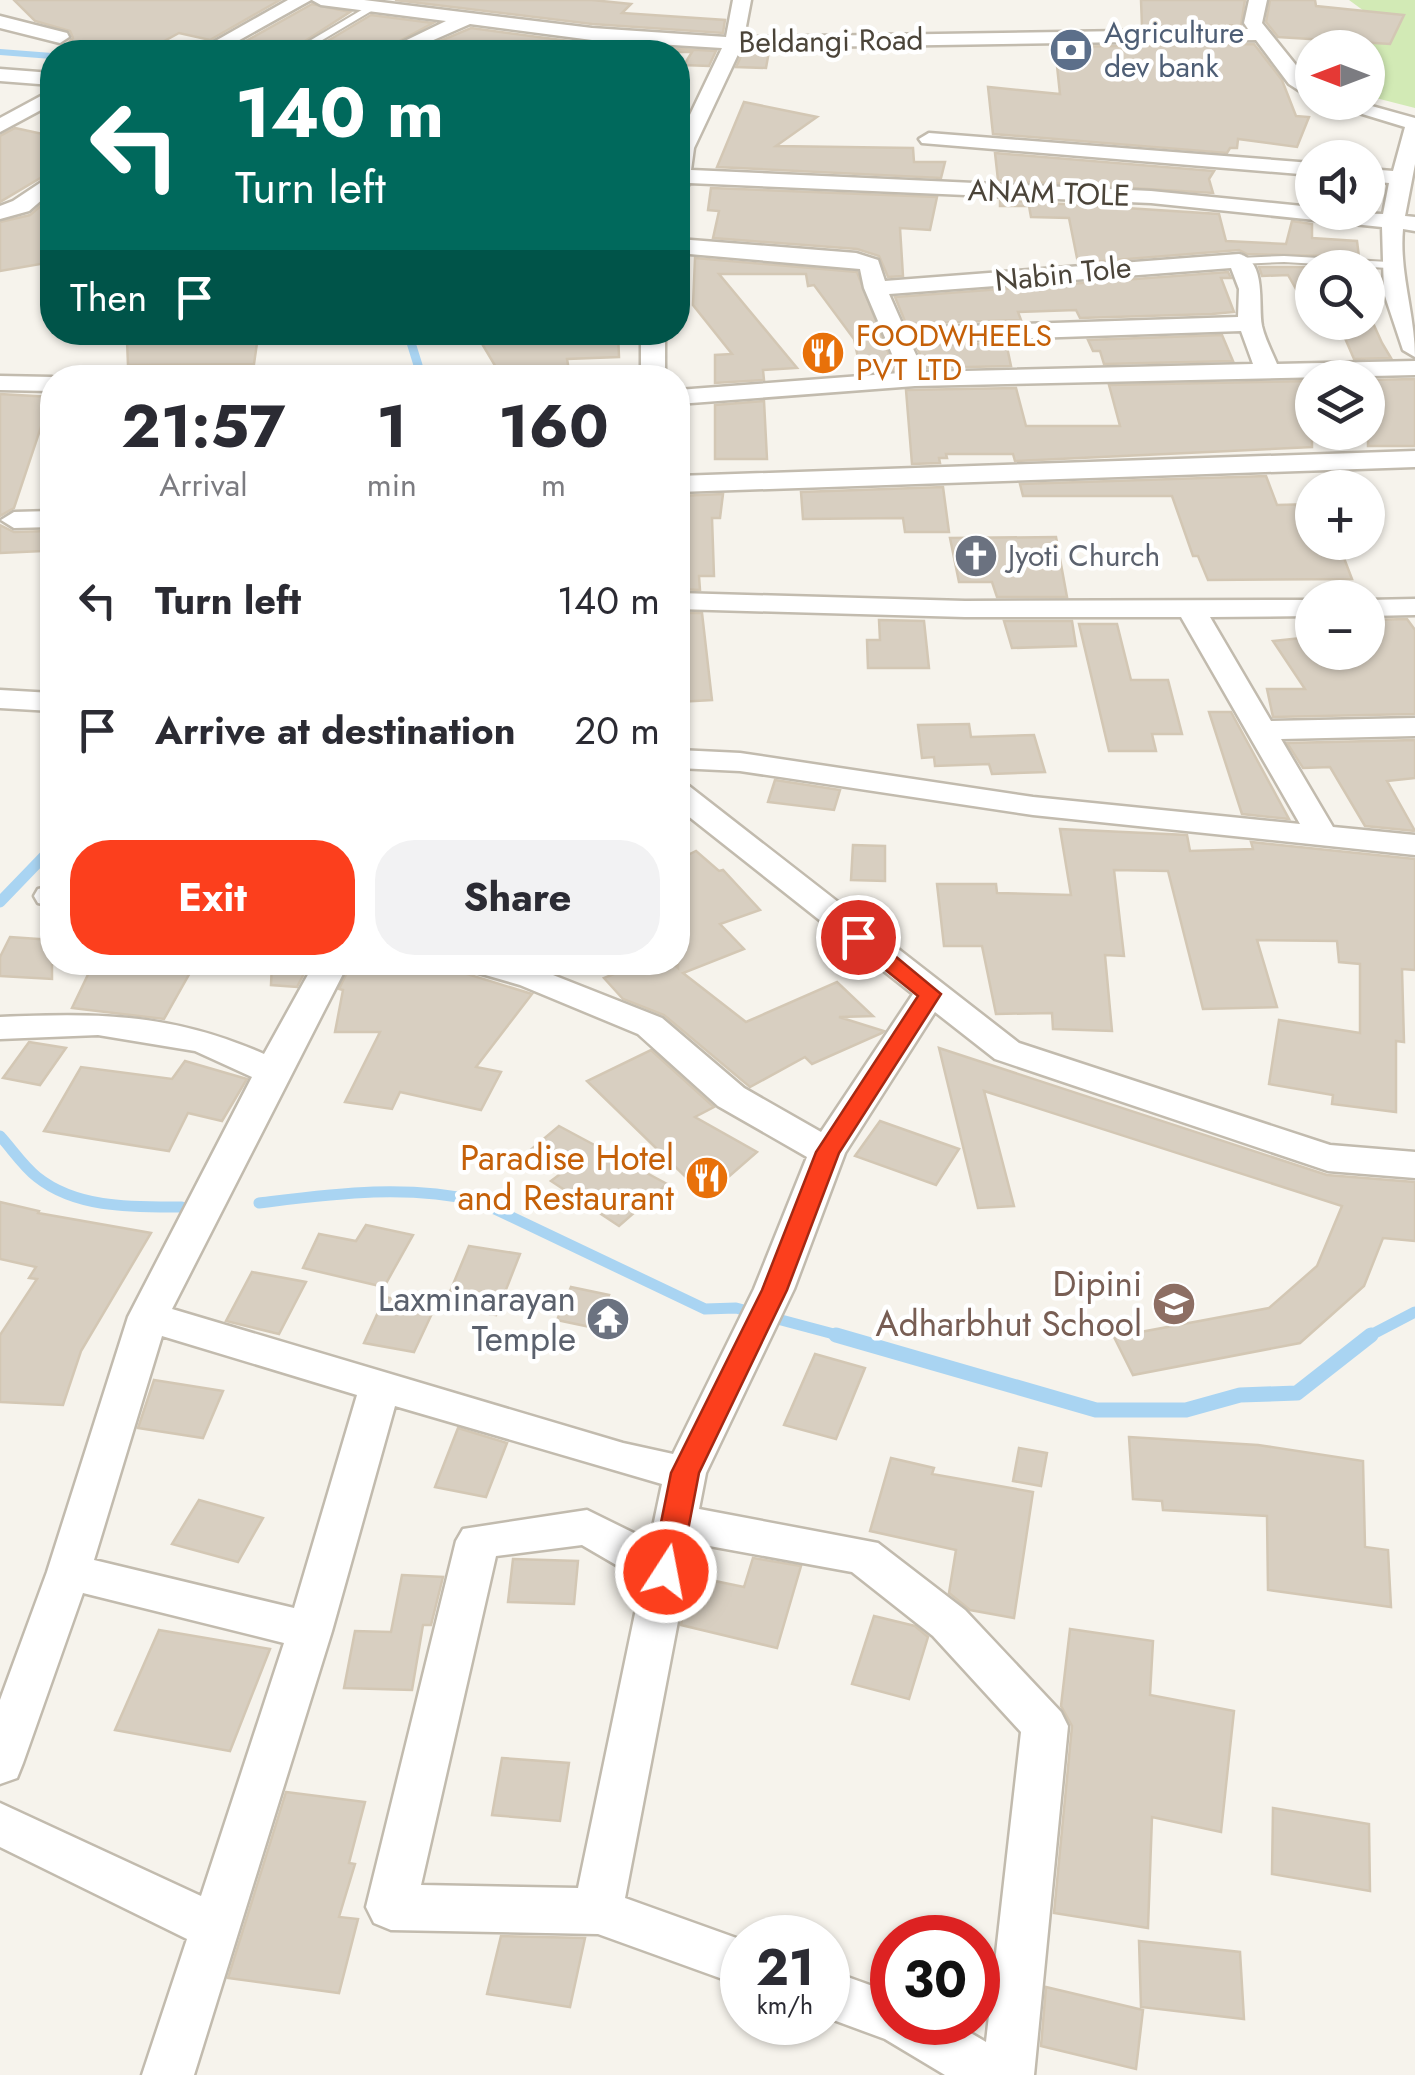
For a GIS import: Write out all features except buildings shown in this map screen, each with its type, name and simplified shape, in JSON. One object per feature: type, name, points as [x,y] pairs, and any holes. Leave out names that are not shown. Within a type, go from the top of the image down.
[{"type":"street","points":[[227,40],[302,0]]},
{"type":"street","name":"Beldangi Road","points":[[321,0],[592,34],[687,40]]},
{"type":"street","points":[[690,135],[734,43],[742,0]]},
{"type":"street","points":[[1258,0],[1253,23],[1278,50],[1288,74],[1295,80]]},
{"type":"street","points":[[418,40],[467,18]]},
{"type":"street","points":[[0,22],[60,37]]},
{"type":"street","name":"Beldangi Road","points":[[690,40],[734,43],[1261,34]]},
{"type":"street","points":[[0,75],[40,78]]},
{"type":"street","points":[[3,123],[40,103]]},
{"type":"street","points":[[1385,117],[1415,126],[1390,222],[1388,264],[1413,342]]},
{"type":"street","points":[[3,123],[40,129]]},
{"type":"street","points":[[929,139],[1295,168]]},
{"type":"street","points":[[1385,177],[1400,178]]},
{"type":"street","name":"ANAM TOLE","points":[[690,182],[1151,196],[1415,224]]},
{"type":"street","points":[[0,213],[21,206],[40,191]]},
{"type":"street","points":[[690,247],[856,260],[870,265],[915,379]]},
{"type":"street","points":[[1239,262],[1250,289],[1250,324],[1267,370]]},
{"type":"street","name":"Nabin Tole","points":[[876,288],[929,287],[1151,265],[1239,262]]},
{"type":"street","name":"Nabin Tole","points":[[899,336],[1250,324]]},
{"type":"street","points":[[690,397],[915,379],[1415,368]]},
{"type":"street","points":[[0,382],[40,384]]},
{"type":"street","points":[[690,484],[1244,462],[1415,460]]},
{"type":"street","points":[[14,520],[40,519]]},
{"type":"street","points":[[690,601],[965,609],[1295,608]]},
{"type":"street","points":[[1385,608],[1415,607]]},
{"type":"street","points":[[1191,609],[1324,838]]},
{"type":"street","points":[[0,699],[40,701]]},
{"type":"street","points":[[1260,730],[1415,727]]},
{"type":"street","points":[[690,760],[740,762],[1034,806],[1415,845]]},
{"type":"street","points":[[690,803],[1007,1052],[1328,1158],[1415,1164]]},
{"type":"street","points":[[0,1763],[69,1572],[148,1317],[325,975]]},
{"type":"street","points":[[525,975],[650,1026],[731,1097],[828,1152]]},
{"type":"street","points":[[598,1911],[685,1473],[774,1290],[828,1152],[930,994]]},
{"type":"street","points":[[0,1028],[98,1024],[203,1040],[272,1072]]},
{"type":"street","points":[[148,1317],[622,1459],[685,1473]]},
{"type":"street","points":[[168,2075],[310,1632],[380,1386]]},
{"type":"street","points":[[675,1522],[863,1556],[949,1623],[1045,1726],[1008,2075]]},
{"type":"street","points":[[666,1572],[587,1527],[478,1541],[391,1907],[598,1911],[720,1956]]},
{"type":"street","points":[[69,1572],[310,1632]]},
{"type":"street","points":[[0,1824],[214,1927]]},
{"type":"street","points":[[941,2045],[993,2075]]},
{"type":"lane","points":[[317,40],[373,7]]},
{"type":"lane","points":[[1239,262],[1284,258],[1388,264]]},
{"type":"green space","points":[[1349,0],[1415,0],[1415,108],[1385,100],[1385,30],[1367,30],[1375,19]]},
{"type":"waterway","points":[[0,52],[40,55]]},
{"type":"waterway","points":[[412,345],[418,365]]},
{"type":"waterway","points":[[0,902],[40,860]]},
{"type":"waterway","points":[[0,1136],[37,1177],[70,1195],[106,1204],[182,1207]]},
{"type":"waterway","points":[[259,1203],[396,1192],[478,1201],[705,1309],[736,1308],[845,1337]]},
{"type":"waterway","points":[[1367,1337],[1415,1312]]},
{"type":"waterway","points":[[836,1335],[1096,1410],[1186,1410],[1240,1395],[1297,1393],[1371,1335]]},
{"type":"place","name":"Agriculture dev bank","points":[[1071,50]]},
{"type":"place","name":"FOODWHEELS PVT LTD","points":[[823,353]]},
{"type":"place","name":"Jyoti Church","points":[[976,556]]},
{"type":"place","name":"Paradise Hotel and Restaurant","points":[[707,1178]]},
{"type":"place","name":"Dipini Adharbhut School","points":[[1174,1304]]},
{"type":"place","name":"Laxminarayan Temple","points":[[608,1319]]},
{"type":"route","points":[[666,1572],[685,1473],[774,1290],[828,1152],[930,994],[858,937]]}]
